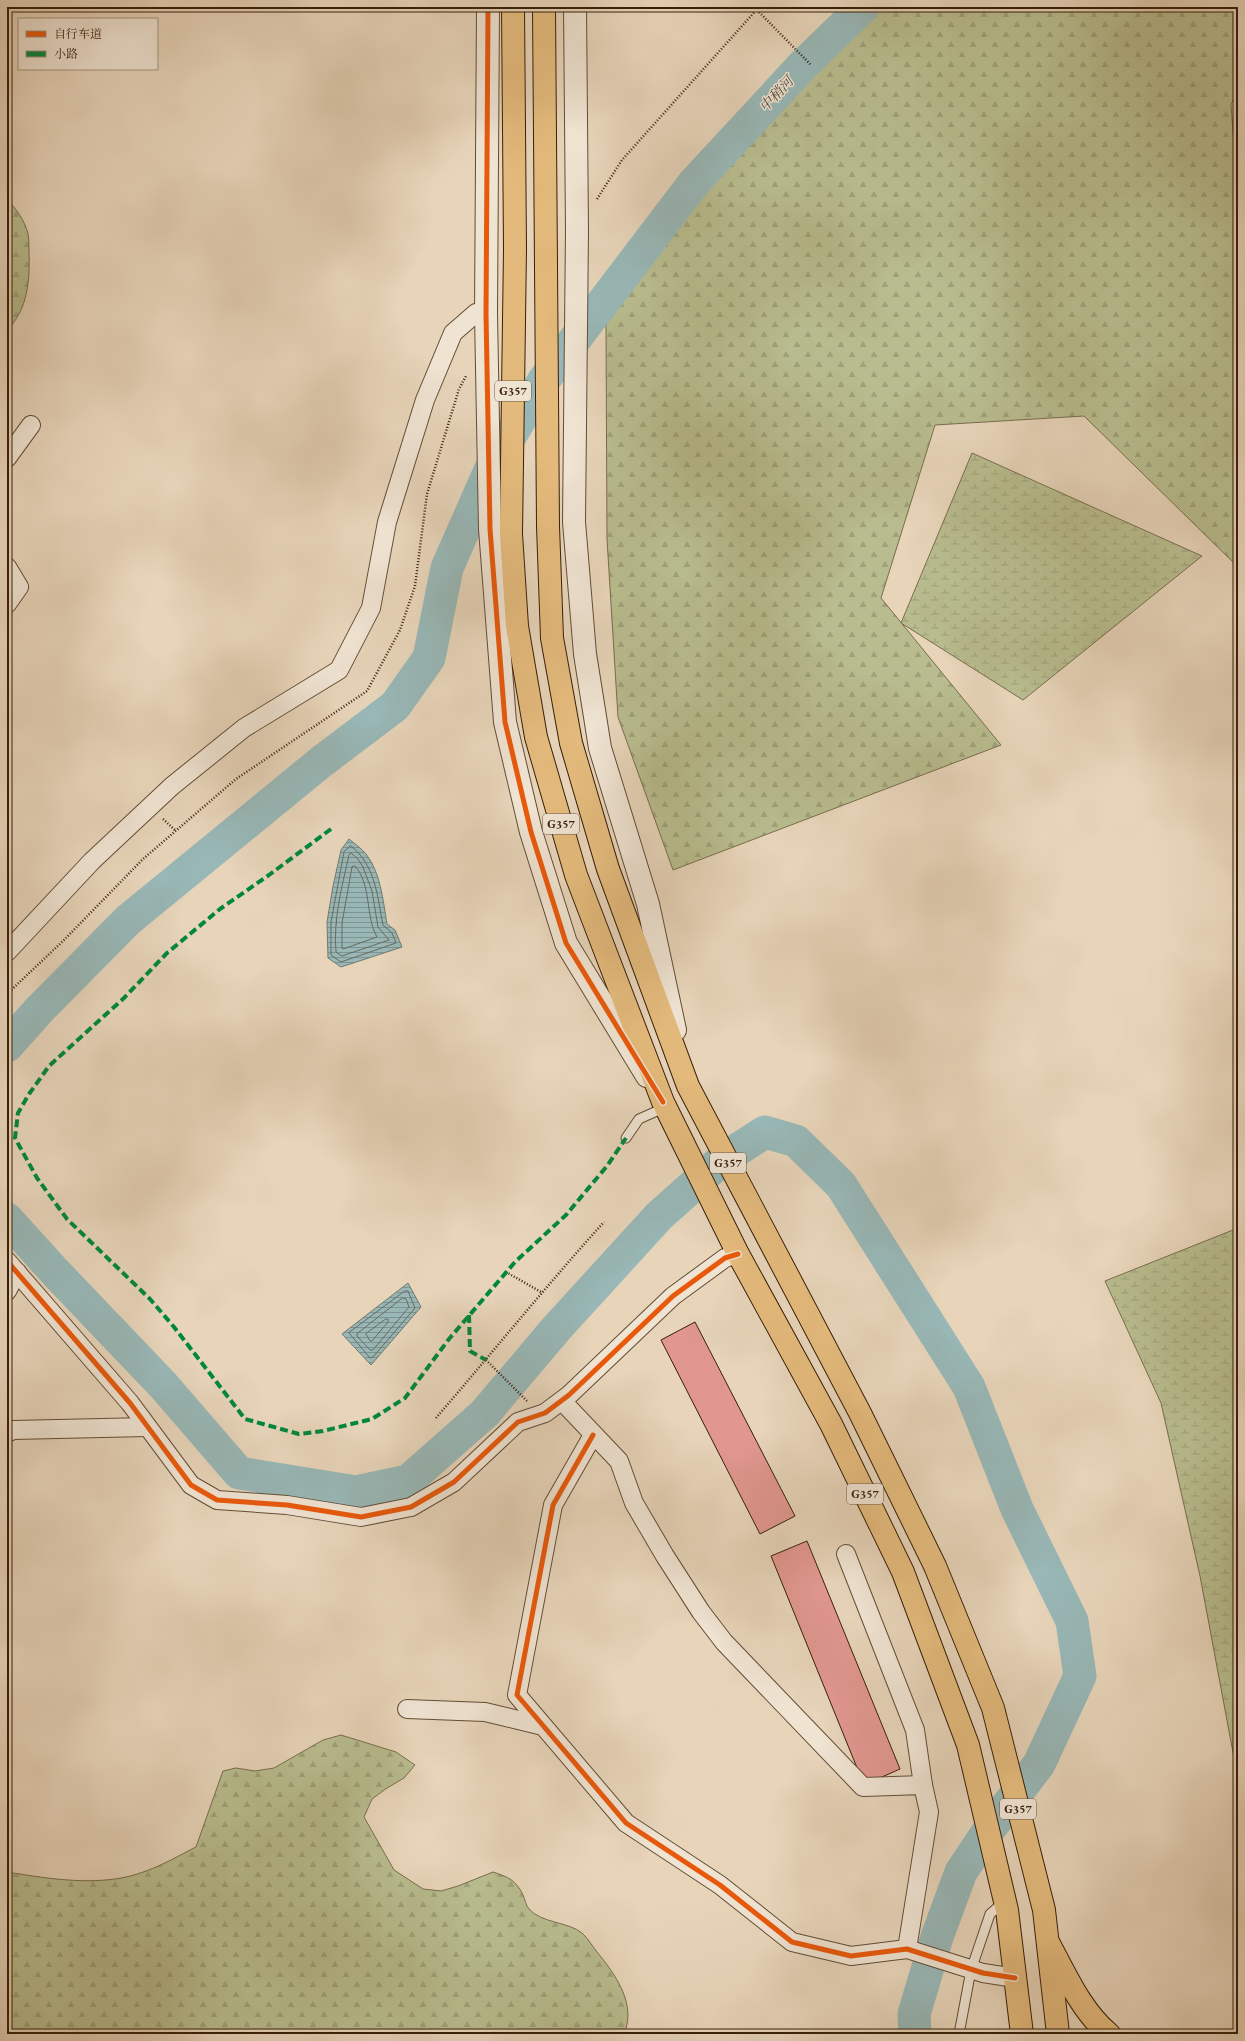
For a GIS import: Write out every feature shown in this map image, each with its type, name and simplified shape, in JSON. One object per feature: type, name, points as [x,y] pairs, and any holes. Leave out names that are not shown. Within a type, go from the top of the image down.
[{"type":"main road","name":"G357","points":[[513,7],[515,249],[511,534],[518,626],[536,737],[576,875],[665,1105],[738,1254],[831,1424],[903,1572],[968,1745],[1006,1906],[1022,2034]]},
{"type":"main road","name":"G357","points":[[544,7],[548,526],[552,638],[571,743],[608,869],[688,1086],[768,1241],[860,1413],[935,1566],[993,1708],[1044,1910],[1058,2034]]},
{"type":"main road","points":[[1048,1942],[1081,2001],[1100,2027],[1109,2034]]},
{"type":"street","points":[[488,7],[486,314],[490,529],[505,722],[531,832],[566,943],[665,1105]]},
{"type":"street","points":[[575,7],[577,231],[574,522],[585,654],[600,748],[648,904],[688,1086]]},
{"type":"street","points":[[7,952],[92,861],[172,786],[244,728],[339,670],[371,608],[387,522],[425,400],[453,332],[476,313],[486,314]]},
{"type":"street","points":[[7,458],[31,425]]},
{"type":"street","points":[[7,567],[19,586],[7,604]]},
{"type":"street","points":[[12,1267],[130,1403],[191,1485],[217,1500],[287,1505],[362,1517],[411,1507],[454,1482],[518,1422],[544,1413],[562,1401],[673,1296],[725,1258],[738,1254]]},
{"type":"street","points":[[7,1292],[12,1267]]},
{"type":"street","points":[[562,1401],[592,1435],[618,1461],[634,1503],[701,1612],[724,1642],[863,1788],[923,1785]]},
{"type":"street","points":[[7,1432],[13,1430],[147,1427]]},
{"type":"street","points":[[592,1435],[553,1505],[517,1695],[626,1823],[720,1885],[792,1942],[851,1956],[907,1949],[971,1970],[1015,1978]]},
{"type":"street","points":[[846,1554],[915,1730],[923,1785],[929,1812],[907,1949]]},
{"type":"street","points":[[407,1709],[485,1712],[543,1726]]},
{"type":"lane","points":[[626,1138],[639,1119],[665,1105]]},
{"type":"lane","points":[[959,2034],[971,1970],[990,1914],[1006,1906]]},
{"type":"path","points":[[758,8],[759,13],[811,65]]},
{"type":"path","points":[[593,205],[622,160],[758,8]]},
{"type":"path","points":[[436,1418],[542,1292],[604,1222]]},
{"type":"path","points":[[506,1272],[542,1292]]},
{"type":"path","points":[[486,1360],[522,1395]]},
{"type":"green space","points":[[863,7],[1238,7],[1238,92],[1231,104],[1238,203],[1238,567],[1084,416],[935,425],[881,598],[1001,745],[673,870],[618,717],[607,539],[606,325],[693,184],[803,65]]},
{"type":"green space","points":[[7,200],[20,215],[27,229],[29,240],[29,273],[23,304],[14,322],[7,330]]},
{"type":"green space","points":[[972,453],[1202,556],[1023,700],[901,623]]},
{"type":"green space","points":[[1238,1228],[1238,1779],[1200,1576],[1161,1403],[1105,1281]]},
{"type":"green space","points":[[341,1735],[396,1752],[415,1765],[404,1778],[372,1799],[364,1817],[394,1870],[423,1889],[441,1891],[493,1872],[514,1882],[524,1897],[528,1908],[534,1914],[576,1929],[582,1933],[611,1970],[626,2001],[628,2012],[624,2034],[7,2034],[7,1872],[59,1879],[95,1881],[129,1876],[152,1869],[196,1847],[223,1771],[236,1768],[255,1771],[274,1768],[323,1740]]},
{"type":"water","points":[[349,839],[364,852],[375,870],[383,897],[387,924],[395,930],[402,947],[341,967],[328,958],[327,922],[341,850]]},
{"type":"water","points":[[408,1283],[421,1307],[371,1365],[342,1334]]},
{"type":"building","points":[[695,1322],[795,1516],[760,1534],[661,1340]]},
{"type":"building","points":[[807,1541],[900,1769],[864,1785],[771,1556]]},
{"type":"waterway","name":"中稍河","points":[[7,1046],[39,1010],[128,920],[321,762],[395,706],[429,658],[447,568],[492,466],[544,380],[693,184],[803,65],[863,7]]},
{"type":"waterway","points":[[7,1219],[56,1273],[163,1385],[239,1473],[356,1492],[408,1481],[485,1413],[555,1330],[659,1216],[723,1159],[765,1132],[796,1141],[841,1185],[969,1387],[1017,1509],[1072,1621],[1080,1676],[1039,1764],[991,1827],[961,1872],[937,1937],[914,2014],[915,2034]]},
{"type":"marked path","points":[[331,829],[220,909],[167,953],[124,998],[49,1066],[29,1094],[18,1113],[15,1138],[37,1178],[67,1219],[150,1299],[174,1327],[245,1419],[299,1434],[323,1431],[372,1419],[405,1398],[449,1339],[515,1262],[566,1215],[607,1166],[626,1138]]},
{"type":"marked path","points":[[469,1315],[470,1351],[486,1360]]},
{"type":"cycle path","points":[[488,7],[486,314],[490,529],[505,722],[531,832],[566,943],[663,1102]]},
{"type":"cycle path","points":[[7,1261],[130,1403],[191,1485],[217,1500],[287,1505],[361,1517],[411,1507],[454,1482],[518,1422],[545,1413],[569,1395],[673,1296],[725,1258],[738,1254]]},
{"type":"cycle path","points":[[593,1435],[553,1505],[517,1695],[626,1823],[720,1885],[792,1942],[851,1956],[907,1949],[983,1973],[1015,1978]]}]
